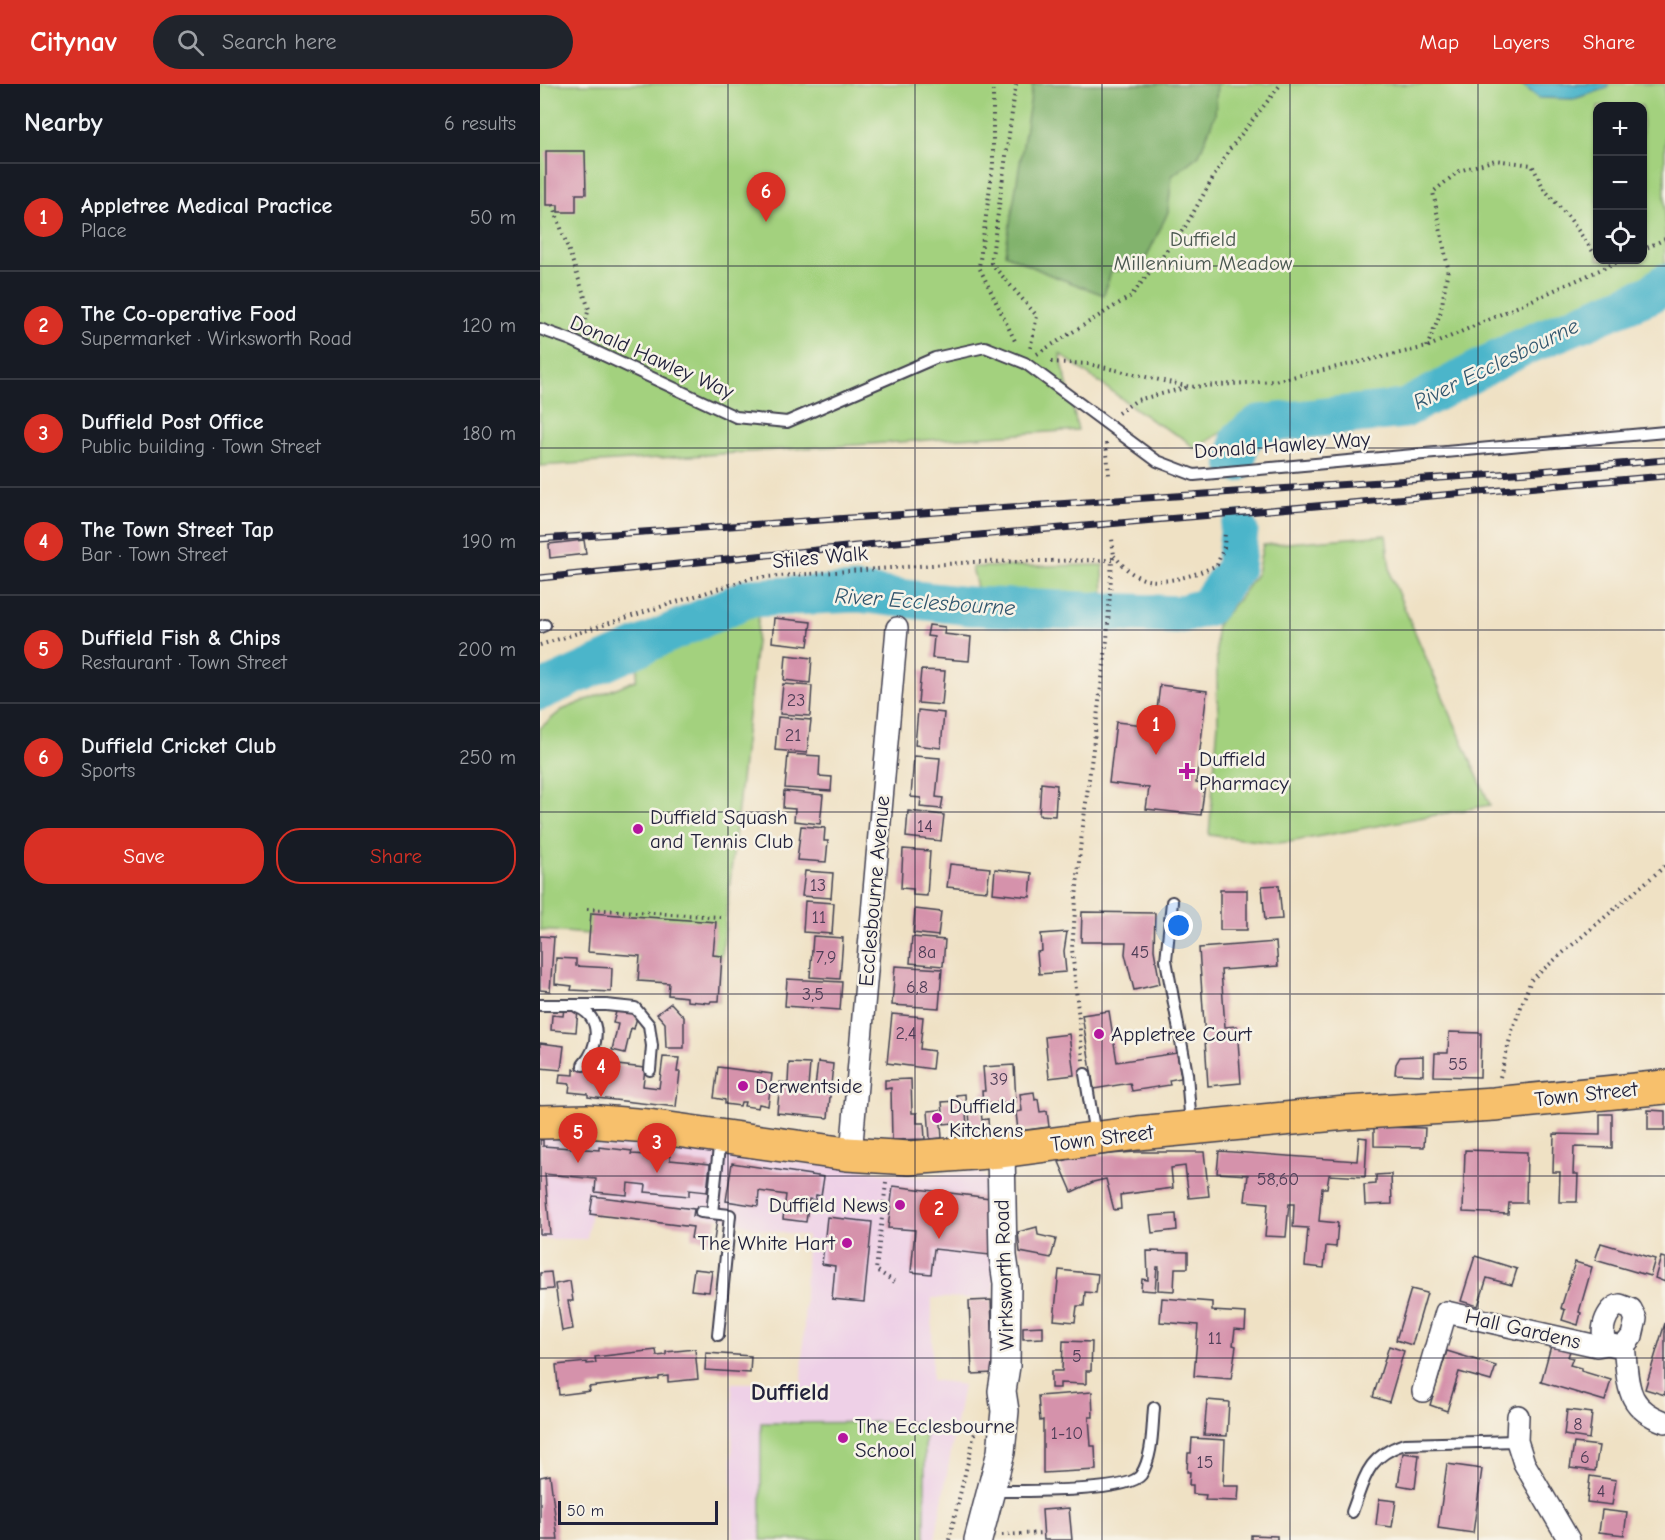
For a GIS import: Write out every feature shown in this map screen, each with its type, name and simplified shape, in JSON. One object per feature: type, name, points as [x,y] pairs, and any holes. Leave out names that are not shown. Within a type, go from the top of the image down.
[{"type":"highway","name":"Town Street","points":[[542,1120],[638,1125],[851,1154],[928,1158],[1195,1127],[1375,1110],[1494,1104],[1665,1087]]},
{"type":"street","name":"Ecclesbourne Avenue","points":[[851,1154],[897,628]]},
{"type":"street","name":"Wirksworth Road","points":[[978,1538],[1000,1452],[1005,1411],[1002,1391],[1006,1366],[1007,1283],[1003,1256],[1002,1151]]},
{"type":"street","name":"Hall Gardens","points":[[1423,1390],[1446,1312],[1597,1346],[1617,1345],[1636,1405],[1648,1416],[1665,1422]]},
{"type":"street","points":[[1518,1416],[1517,1441],[1524,1463],[1569,1540]]},
{"type":"lane","name":"Donald Hawley Way","points":[[540,329],[578,343],[736,417],[787,422],[935,358],[985,347],[1025,363],[1157,461],[1194,475],[1665,432]]},
{"type":"lane","points":[[1172,902],[1166,960],[1187,1074],[1190,1113],[1195,1127]]},
{"type":"lane","points":[[540,1005],[606,1005],[635,1008],[649,1025],[652,1046],[650,1070]]},
{"type":"lane","points":[[577,1006],[587,1011],[593,1021],[596,1038],[591,1056],[583,1065]]},
{"type":"lane","points":[[1085,1074],[1096,1138]]},
{"type":"lane","points":[[718,1335],[730,1215],[706,1212],[721,1135]]},
{"type":"lane","points":[[991,1491],[1087,1489],[1130,1482],[1140,1477],[1147,1462],[1152,1438],[1154,1408]]},
{"type":"lane","points":[[1352,1512],[1369,1465],[1389,1449],[1404,1444],[1517,1441]]},
{"type":"path","points":[[993,84],[993,165],[980,267],[1025,363]]},
{"type":"path","points":[[1016,84],[991,263],[1037,316],[1029,350]]},
{"type":"path","points":[[1036,355],[1131,296],[1185,227],[1229,150],[1281,84]]},
{"type":"path","points":[[1427,347],[1441,311],[1448,268],[1433,192],[1460,171],[1495,160],[1532,165],[1544,189],[1570,219],[1593,252]]},
{"type":"path","points":[[553,205],[589,309],[578,343]]},
{"type":"path","points":[[1647,248],[1665,240]]},
{"type":"path","points":[[1109,476],[1105,422],[1137,400],[1190,387],[1274,381],[1427,347],[1612,264]]},
{"type":"path","points":[[1047,362],[1089,364],[1190,387]]},
{"type":"path","points":[[1113,558],[1136,576],[1157,580],[1178,579],[1217,565],[1224,547],[1225,532]]},
{"type":"path","points":[[1085,1074],[1072,949],[1080,849],[1107,640],[1113,558],[1112,539]]},
{"type":"path","name":"Stiles Walk","points":[[540,645],[753,578],[974,562],[1113,558]]},
{"type":"path","points":[[1494,1104],[1512,1031],[1531,980],[1665,866]]},
{"type":"path","points":[[587,909],[720,917]]},
{"type":"path","points":[[889,1157],[876,1270],[898,1284]]},
{"type":"path","points":[[949,1540],[981,1406],[1002,1391]]},
{"type":"path","points":[[978,1538],[1043,1533]]},
{"type":"path","points":[[1033,1534],[1034,1540]]},
{"type":"shaded area","points":[[594,1053],[618,1054],[613,1100],[588,1097]]},
{"type":"shaded area","points":[[540,1134],[838,1166],[918,1177],[974,1171],[982,1174],[989,1181],[993,1190],[994,1298],[932,1298],[932,1380],[963,1385],[935,1540],[733,1540],[732,1383],[802,1383],[807,1236],[760,1229],[721,1218],[693,1216],[694,1209],[593,1196],[587,1239],[540,1239]]},
{"type":"green space","name":"Duffield Millennium Meadow","points":[[540,84],[1665,84],[1665,265],[1589,307],[1405,392],[1247,412],[1224,431],[1195,449],[1183,438],[1154,422],[1060,354],[1078,430],[540,466]]},
{"type":"green space","points":[[1033,84],[1217,84],[1215,115],[1199,155],[1172,176],[1168,212],[1141,269],[1111,271],[1104,295],[1048,274],[1005,254]]},
{"type":"green space","points":[[1386,535],[1391,577],[1490,805],[1289,842],[1275,843],[1209,835],[1218,723],[1216,626],[1257,573],[1263,545]]},
{"type":"green space","points":[[1103,565],[1104,602],[979,596],[972,567]]},
{"type":"green space","name":"Duffield Squash and Tennis Club","points":[[759,614],[719,1001],[710,1003],[687,1001],[687,997],[668,995],[669,983],[638,981],[640,956],[589,934],[540,930],[540,728],[562,710],[636,680],[640,658]]},
{"type":"green space","points":[[925,1422],[925,1540],[761,1540],[761,1423]]},
{"type":"water","points":[[1521,84],[1608,84],[1608,88],[1574,99],[1539,98]]},
{"type":"building","points":[[546,151],[585,151],[586,194],[576,194],[576,212],[558,212],[558,205],[546,205]]},
{"type":"building","points":[[584,540],[586,554],[550,558],[549,544]]},
{"type":"building","points":[[774,618],[811,622],[808,646],[772,642]]},
{"type":"building","points":[[929,625],[945,627],[944,634],[971,637],[969,661],[932,658],[934,637],[927,636]]},
{"type":"building","points":[[786,655],[812,658],[810,683],[784,680]]},
{"type":"building","points":[[921,670],[945,671],[942,705],[918,703]]},
{"type":"building","points":[[783,684],[812,686],[810,716],[780,714]]},
{"type":"building","points":[[1160,685],[1207,691],[1196,783],[1205,784],[1201,815],[1146,809],[1149,788],[1109,783],[1116,722],[1155,726]]},
{"type":"building","points":[[918,710],[944,713],[941,748],[915,745]]},
{"type":"building","points":[[778,717],[811,720],[807,753],[775,750]]},
{"type":"building","points":[[788,754],[820,756],[819,776],[832,777],[831,791],[785,788]]},
{"type":"building","points":[[914,756],[940,758],[936,797],[943,798],[941,809],[920,807],[921,798],[911,797]]},
{"type":"building","points":[[1041,783],[1057,785],[1055,816],[1039,815]]},
{"type":"building","points":[[784,791],[823,795],[820,824],[794,821],[795,809],[783,808]]},
{"type":"building","points":[[908,811],[944,815],[941,841],[906,837]]},
{"type":"building","points":[[801,826],[825,828],[824,841],[828,841],[826,862],[797,860]]},
{"type":"building","points":[[903,849],[930,851],[927,896],[913,895],[913,889],[901,888]]},
{"type":"building","points":[[950,864],[990,868],[987,891],[947,887]]},
{"type":"building","points":[[995,869],[1032,873],[1030,897],[993,893]]},
{"type":"building","points":[[805,871],[833,873],[831,898],[802,896]]},
{"type":"building","points":[[1279,885],[1282,919],[1265,920],[1262,886]]},
{"type":"building","points":[[1220,890],[1247,890],[1247,930],[1220,930]]},
{"type":"building","points":[[805,901],[834,903],[832,934],[803,932]]},
{"type":"building","points":[[915,909],[941,912],[938,936],[913,933]]},
{"type":"building","points":[[1082,912],[1155,913],[1154,950],[1160,984],[1134,990],[1125,954],[1126,942],[1081,942]]},
{"type":"building","points":[[591,913],[716,922],[713,955],[722,956],[719,1001],[710,1003],[687,1001],[687,997],[668,995],[669,983],[638,981],[640,956],[588,952]]},
{"type":"building","points":[[1067,932],[1064,951],[1066,972],[1039,974],[1037,952],[1042,951],[1041,934]]},
{"type":"building","points":[[540,936],[554,937],[550,991],[540,990]]},
{"type":"building","points":[[813,936],[843,938],[840,979],[810,977]]},
{"type":"building","points":[[912,937],[945,940],[943,966],[910,963]]},
{"type":"building","points":[[1276,942],[1278,966],[1221,970],[1225,1027],[1237,1026],[1241,1083],[1208,1086],[1199,948]]},
{"type":"building","points":[[556,958],[576,959],[576,966],[612,968],[611,992],[571,990],[572,986],[555,984]]},
{"type":"building","points":[[895,966],[942,969],[939,1008],[892,1005]]},
{"type":"building","points":[[787,979],[842,982],[840,1010],[785,1006]]},
{"type":"building","points":[[671,1003],[684,1017],[684,1048],[666,1048],[665,1023],[657,1014]]},
{"type":"building","points":[[564,1008],[578,1010],[576,1032],[551,1030],[552,1015],[563,1016]]},
{"type":"building","points":[[617,1008],[638,1013],[634,1029],[631,1028],[625,1053],[612,1050],[618,1024],[613,1023]]},
{"type":"building","name":"Appletree Court","points":[[1109,1011],[1117,1062],[1177,1053],[1181,1078],[1169,1080],[1170,1085],[1132,1091],[1130,1083],[1094,1089],[1082,1015]]},
{"type":"building","points":[[892,1014],[923,1017],[920,1049],[934,1051],[932,1069],[887,1063]]},
{"type":"building","points":[[1449,1032],[1481,1033],[1480,1077],[1434,1076],[1435,1053],[1448,1053]]},
{"type":"building","points":[[1069,1034],[1074,1075],[1049,1078],[1045,1037]]},
{"type":"building","points":[[540,1043],[564,1046],[561,1070],[540,1068]]},
{"type":"building","points":[[600,1056],[618,1059],[617,1065],[645,1068],[643,1086],[659,1088],[663,1057],[679,1058],[677,1072],[680,1072],[676,1107],[588,1097],[588,1094],[569,1092],[570,1084],[559,1083],[560,1074],[574,1075],[574,1069],[591,1071],[590,1074],[597,1075]]},
{"type":"building","points":[[1423,1056],[1423,1075],[1395,1074],[1396,1064],[1400,1057]]},
{"type":"building","points":[[818,1062],[833,1064],[828,1118],[777,1113],[780,1082],[788,1083],[789,1063],[810,1064],[808,1087],[815,1087]]},
{"type":"building","points":[[1014,1065],[1016,1102],[983,1104],[982,1091],[985,1091],[983,1067]]},
{"type":"building","name":"Derwentside","points":[[718,1067],[772,1074],[768,1106],[759,1104],[758,1108],[744,1106],[745,1102],[741,1102],[740,1106],[725,1104],[725,1100],[714,1098]]},
{"type":"building","points":[[911,1079],[912,1113],[917,1113],[917,1123],[924,1123],[925,1139],[892,1140],[891,1088],[885,1089],[885,1080]]},
{"type":"building","points":[[1034,1092],[1035,1100],[1038,1099],[1040,1112],[1047,1111],[1049,1127],[1018,1131],[1016,1112],[1022,1111],[1020,1094]]},
{"type":"building","points":[[965,1094],[967,1128],[953,1129],[953,1123],[944,1124],[942,1102],[956,1101],[956,1095]]},
{"type":"building","points":[[940,1110],[942,1138],[930,1139],[928,1111]]},
{"type":"building","points":[[1648,1110],[1665,1111],[1665,1130],[1648,1130]]},
{"type":"building","points":[[981,1111],[982,1120],[988,1119],[989,1134],[971,1135],[969,1112]]},
{"type":"building","points":[[1600,1114],[1612,1114],[1612,1148],[1574,1147],[1573,1174],[1578,1174],[1577,1202],[1559,1202],[1560,1172],[1553,1172],[1554,1134],[1600,1135]]},
{"type":"building","points":[[1374,1127],[1425,1128],[1424,1147],[1374,1146]]},
{"type":"building","points":[[1359,1137],[1367,1138],[1365,1177],[1329,1175],[1327,1188],[1322,1188],[1319,1221],[1338,1223],[1336,1247],[1326,1246],[1324,1268],[1305,1266],[1308,1228],[1293,1227],[1294,1204],[1289,1204],[1286,1237],[1265,1236],[1268,1203],[1245,1201],[1248,1175],[1217,1173],[1219,1151],[1357,1161]]},
{"type":"building","points":[[540,1140],[543,1140],[543,1146],[599,1150],[599,1147],[632,1151],[631,1154],[670,1156],[670,1160],[710,1164],[707,1192],[689,1190],[689,1196],[645,1192],[646,1185],[628,1183],[627,1195],[595,1192],[596,1179],[545,1174],[550,1234],[540,1234]]},
{"type":"building","points":[[1099,1150],[1100,1155],[1135,1152],[1204,1152],[1209,1196],[1189,1198],[1185,1166],[1171,1168],[1173,1188],[1120,1195],[1121,1209],[1114,1210],[1106,1179],[1093,1182],[1072,1192],[1059,1162]]},
{"type":"building","points":[[1465,1150],[1527,1152],[1526,1203],[1509,1203],[1508,1214],[1463,1212]]},
{"type":"building","points":[[732,1163],[824,1177],[821,1196],[816,1195],[815,1200],[809,1199],[806,1222],[783,1219],[786,1195],[759,1191],[758,1206],[726,1201]]},
{"type":"building","points":[[1391,1174],[1392,1204],[1365,1205],[1364,1185],[1376,1184],[1376,1175]]},
{"type":"building","points":[[893,1186],[990,1198],[990,1255],[934,1249],[931,1274],[911,1272],[915,1230],[888,1228]]},
{"type":"building","points":[[593,1196],[694,1209],[693,1216],[717,1219],[714,1241],[691,1238],[693,1227],[590,1214]]},
{"type":"building","points":[[1176,1214],[1177,1230],[1152,1233],[1150,1216]]},
{"type":"building","name":"The White Hart","points":[[827,1217],[872,1222],[864,1302],[832,1299],[835,1266],[822,1264]]},
{"type":"building","points":[[1037,1227],[1038,1235],[1056,1239],[1051,1258],[1020,1252],[1018,1232]]},
{"type":"building","points":[[1601,1243],[1655,1259],[1650,1276],[1595,1260]]},
{"type":"building","points":[[1147,1251],[1188,1252],[1188,1268],[1175,1268],[1174,1291],[1158,1290],[1159,1267],[1157,1267],[1155,1291],[1141,1290],[1142,1279],[1148,1280]]},
{"type":"building","points":[[1475,1256],[1517,1269],[1512,1285],[1487,1278],[1478,1306],[1461,1301]]},
{"type":"building","points":[[1661,1257],[1665,1258],[1665,1282],[1655,1278]]},
{"type":"building","points":[[1575,1262],[1592,1267],[1579,1312],[1581,1313],[1578,1325],[1562,1320],[1565,1310],[1561,1308]]},
{"type":"building","points":[[694,1269],[712,1271],[709,1292],[691,1290]]},
{"type":"building","points":[[1059,1270],[1098,1274],[1096,1293],[1085,1292],[1084,1306],[1077,1306],[1075,1322],[1054,1320]]},
{"type":"building","points":[[551,1272],[553,1289],[540,1290],[540,1273]]},
{"type":"building","points":[[570,1281],[573,1301],[568,1301],[573,1329],[562,1331],[555,1284]]},
{"type":"building","points":[[1411,1289],[1427,1293],[1412,1345],[1396,1340]]},
{"type":"building","points":[[1162,1298],[1212,1302],[1212,1311],[1246,1313],[1245,1330],[1235,1329],[1233,1345],[1236,1346],[1231,1379],[1194,1376],[1198,1325],[1160,1322]]},
{"type":"building","points":[[991,1300],[994,1373],[972,1374],[969,1301]]},
{"type":"building","points":[[1665,1323],[1665,1395],[1645,1389]]},
{"type":"building","points":[[1043,1326],[1043,1338],[1023,1339],[1023,1327]]},
{"type":"building","points":[[1063,1341],[1092,1342],[1091,1371],[1086,1371],[1086,1384],[1060,1383],[1060,1388],[1051,1388],[1051,1371],[1062,1371]]},
{"type":"building","points":[[1552,1342],[1571,1348],[1568,1357],[1573,1358],[1570,1365],[1581,1368],[1581,1371],[1611,1380],[1605,1401],[1541,1382]]},
{"type":"building","points":[[1389,1346],[1404,1351],[1389,1402],[1373,1397]]},
{"type":"building","points":[[695,1349],[698,1379],[668,1382],[668,1376],[659,1377],[659,1379],[589,1387],[590,1391],[559,1395],[556,1365],[596,1363],[595,1357],[656,1350],[657,1356],[666,1355],[666,1352]]},
{"type":"building","points":[[1447,1351],[1496,1366],[1491,1381],[1459,1372],[1447,1411],[1430,1405]]},
{"type":"building","points":[[706,1353],[751,1356],[750,1373],[705,1370]]},
{"type":"building","points":[[1092,1392],[1093,1417],[1089,1417],[1091,1446],[1095,1446],[1096,1470],[1043,1473],[1043,1420],[1040,1421],[1038,1396]]},
{"type":"building","points":[[1207,1400],[1229,1402],[1227,1436],[1204,1435]]},
{"type":"building","points":[[1567,1410],[1592,1413],[1589,1439],[1564,1435]]},
{"type":"building","points":[[1192,1438],[1225,1440],[1223,1486],[1239,1486],[1238,1501],[1205,1500],[1206,1495],[1193,1494],[1193,1485],[1189,1485],[1190,1472],[1187,1472]]},
{"type":"building","points":[[1574,1443],[1599,1446],[1595,1471],[1570,1468]]},
{"type":"building","points":[[1403,1453],[1419,1455],[1415,1488],[1398,1485]]},
{"type":"building","points":[[1447,1464],[1482,1469],[1473,1533],[1438,1528]]},
{"type":"building","points":[[550,1475],[558,1540],[540,1540],[540,1477]]},
{"type":"building","points":[[1590,1476],[1616,1480],[1612,1505],[1587,1502]]},
{"type":"building","points":[[1379,1499],[1396,1501],[1392,1527],[1376,1525]]},
{"type":"building","points":[[1069,1508],[1072,1540],[1044,1540],[1042,1510]]},
{"type":"building","points":[[1602,1510],[1627,1513],[1624,1535],[1599,1532]]},
{"type":"building","points":[[1251,1535],[1277,1536],[1277,1540],[1251,1540]]},
{"type":"waterway","name":"River Ecclesbourne","points":[[1236,463],[1240,439],[1259,424],[1404,409],[1520,348],[1651,294],[1665,283]]},
{"type":"waterway","name":"River Ecclesbourne","points":[[540,691],[748,598],[857,593],[968,606],[1177,615],[1207,607],[1235,568],[1239,531]]},
{"type":"railway","points":[[540,539],[1528,472],[1665,460]]},
{"type":"railway","points":[[540,578],[886,543],[1665,476]]},
{"type":"place","name":"Duffield Cricket Club","points":[[766,222]]},
{"type":"place","name":"Appletree Medical Practice","points":[[1156,755]]},
{"type":"place","name":"Duffield Pharmacy","points":[[1187,771]]},
{"type":"place","name":"Duffield Squash and Tennis Club","points":[[638,829]]},
{"type":"place","name":"Appletree Court","points":[[1099,1034]]},
{"type":"place","name":"Derwentside","points":[[743,1086]]},
{"type":"place","name":"The Town Street Tap","points":[[601,1097]]},
{"type":"place","name":"Duffield Kitchens","points":[[937,1118]]},
{"type":"place","name":"Duffield Fish & Chips","points":[[578,1163]]},
{"type":"place","name":"Duffield Post Office","points":[[657,1173]]},
{"type":"place","name":"Duffield News","points":[[900,1205]]},
{"type":"place","name":"The Co-operative Food","points":[[939,1239]]},
{"type":"place","name":"The White Hart","points":[[847,1243]]},
{"type":"place","name":"The Ecclesbourne School","points":[[843,1438]]},
{"type":"district","name":"Duffield","points":[[790,1392]]}]
